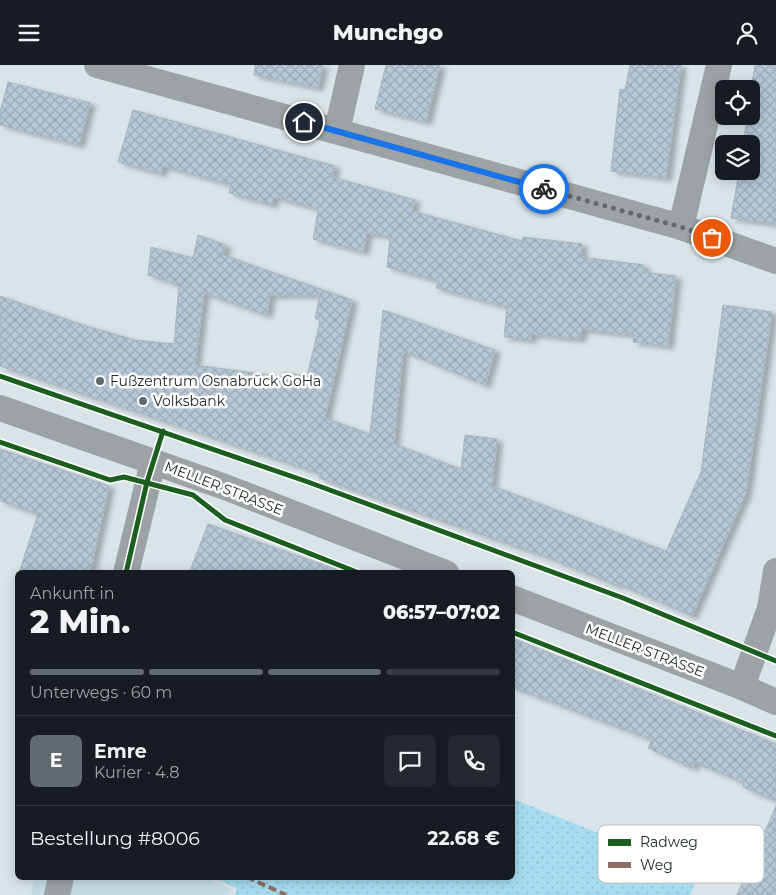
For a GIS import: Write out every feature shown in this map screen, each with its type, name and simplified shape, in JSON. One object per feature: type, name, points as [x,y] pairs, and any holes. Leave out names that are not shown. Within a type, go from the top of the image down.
[{"type":"street","points":[[97,65],[681,227],[776,261]]},
{"type":"street","points":[[337,131],[352,65]]},
{"type":"street","points":[[681,227],[719,65]]},
{"type":"street","name":"MELLER STRASSE","points":[[0,409],[153,461],[438,570]]},
{"type":"street","points":[[127,570],[153,461]]},
{"type":"street","points":[[742,687],[770,608],[776,571]]},
{"type":"street","name":"MELLER STRASSE","points":[[515,600],[742,687],[776,702]]},
{"type":"street","points":[[57,895],[60,880]]},
{"type":"shaded area","points":[[515,800],[598,833],[598,883],[695,883],[690,895],[235,895],[237,888],[218,880],[515,880]]},
{"type":"shaded area","points":[[34,880],[210,880],[231,889],[228,895],[31,895]]},
{"type":"building","points":[[255,65],[323,65],[318,88],[254,75]]},
{"type":"building","points":[[386,65],[440,65],[426,122],[375,109]]},
{"type":"building","points":[[630,65],[681,65],[666,178],[611,171],[620,89],[625,90]]},
{"type":"building","points":[[755,65],[776,65],[776,224],[731,218],[737,180],[760,180],[760,135],[744,135],[746,125],[760,125],[760,80],[753,80]]},
{"type":"building","points":[[8,82],[90,103],[79,145],[0,125],[0,112]]},
{"type":"building","points":[[133,110],[335,166],[332,177],[415,200],[412,211],[522,241],[523,237],[582,244],[581,257],[644,265],[643,272],[676,276],[668,346],[633,342],[634,335],[582,329],[580,339],[531,334],[531,340],[504,337],[507,307],[436,288],[438,281],[387,267],[390,237],[367,233],[363,252],[313,239],[318,209],[274,197],[272,205],[229,193],[231,185],[163,166],[161,174],[118,162]]},
{"type":"building","points":[[198,235],[226,245],[223,255],[352,300],[325,418],[370,434],[383,310],[495,350],[485,385],[403,351],[394,444],[461,469],[465,435],[497,439],[492,486],[666,551],[701,472],[723,305],[772,312],[746,493],[692,616],[619,584],[618,586],[549,558],[319,478],[321,474],[0,366],[0,296],[83,325],[135,340],[174,344],[179,285],[148,275],[151,247],[193,258]],"holes":[[[204,293],[267,315],[270,295],[320,295],[315,318],[320,321],[307,377],[285,372],[284,377],[195,365]]]},
{"type":"building","points":[[0,449],[109,486],[91,570],[20,570],[38,514],[0,501]]},
{"type":"building","points":[[208,524],[335,569],[335,570],[190,570]]},
{"type":"building","points":[[515,639],[776,744],[776,801],[743,787],[744,783],[695,762],[692,768],[648,748],[652,740],[515,688]]},
{"type":"building","points":[[776,806],[776,895],[737,895],[742,883],[764,883],[764,833]]},
{"type":"marked path","points":[[254,880],[286,895]]},
{"type":"cycle path","points":[[0,376],[308,482],[623,598],[776,661]]},
{"type":"cycle path","points":[[127,570],[147,482],[163,431]]},
{"type":"cycle path","points":[[0,442],[110,480],[124,477],[193,495],[225,520],[351,570]]},
{"type":"cycle path","points":[[515,633],[776,736]]},
{"type":"way so far","points":[[544,189],[681,227],[712,238]]},
{"type":"place","name":"Fußzentrum Osnabrück GoHa","points":[[100,381]]},
{"type":"place","name":"Volksbank","points":[[143,401]]},
{"type":"route","points":[[304,122],[544,189]]}]
